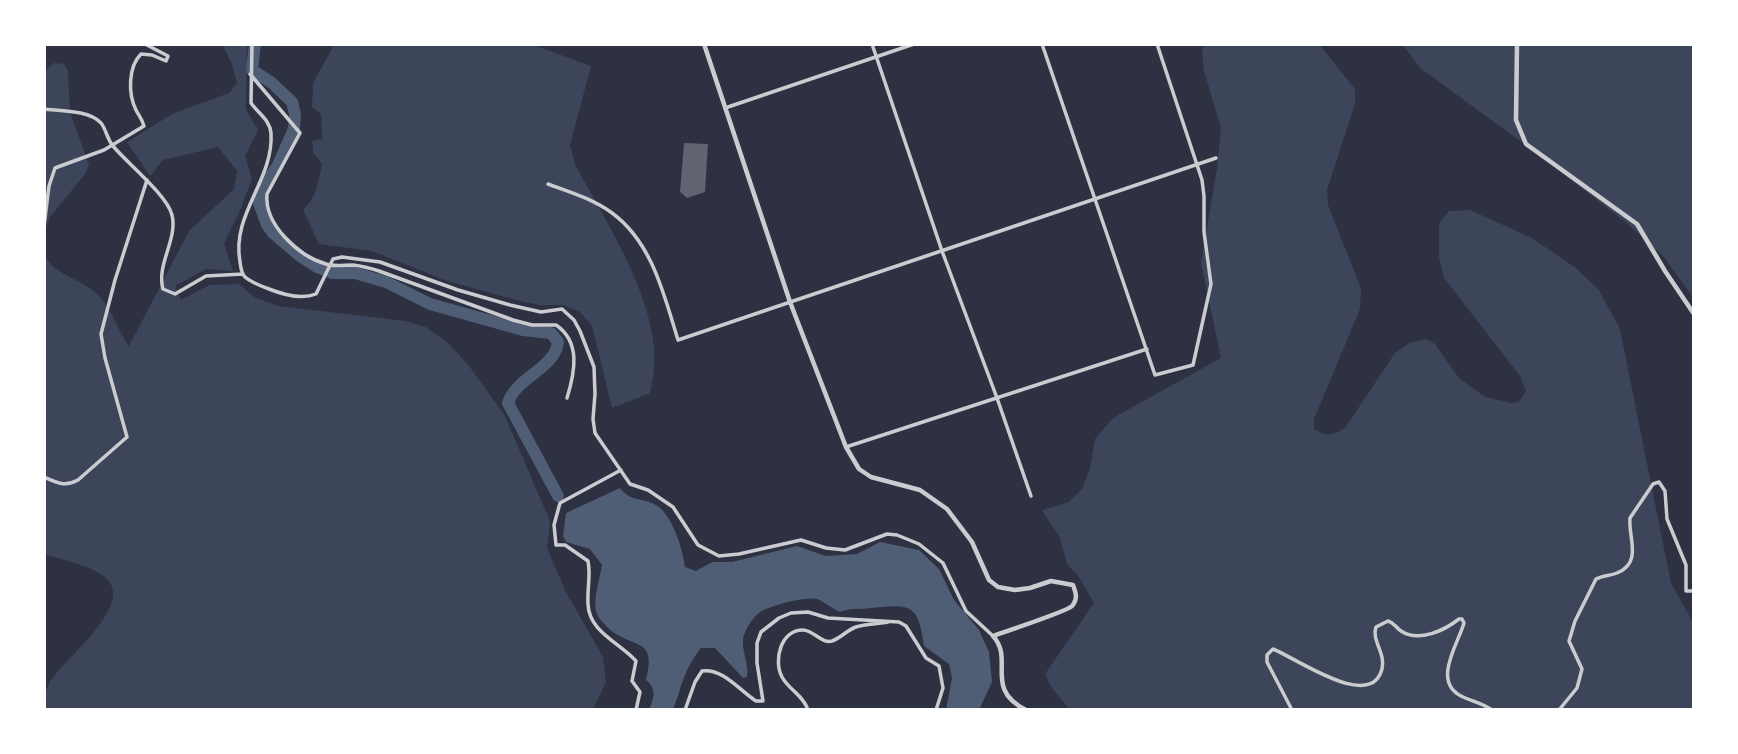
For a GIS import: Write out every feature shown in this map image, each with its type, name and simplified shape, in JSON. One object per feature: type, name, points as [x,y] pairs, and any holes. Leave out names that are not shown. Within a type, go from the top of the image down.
[{"type":"street","points":[[44,226],[49,186],[55,168],[112,145],[144,126],[131,94],[135,60],[141,54],[166,61],[168,56],[145,44]]},
{"type":"street","points":[[252,44],[251,103],[270,125],[271,134],[260,183],[240,228],[237,243],[243,274],[252,282],[271,290],[304,297],[316,294],[333,259],[342,257],[380,262],[458,290],[532,310],[562,309],[574,320],[594,367],[595,433],[630,484],[648,490],[673,507],[698,545],[719,556],[802,540],[825,548],[845,550],[887,534],[919,544],[943,562],[966,611],[1000,644],[1004,691],[1010,700],[1026,710]]},
{"type":"street","points":[[704,44],[790,302],[846,447],[859,469],[871,477],[920,490],[947,509],[972,542],[989,580],[998,587],[1030,589],[1051,581],[1073,585],[1077,595],[1074,604],[1064,612],[993,636]]},
{"type":"street","points":[[873,44],[942,251],[998,398],[1031,496]]},
{"type":"street","points":[[725,108],[914,44]]},
{"type":"street","points":[[1042,44],[1155,375],[1194,365],[1211,284],[1204,232],[1204,196],[1198,164],[1157,44]]},
{"type":"street","points":[[1517,44],[1517,120],[1526,144],[1637,224],[1694,314]]},
{"type":"street","points":[[250,74],[300,133],[267,194],[266,204],[284,237],[323,263],[338,267],[361,266],[513,320],[532,325],[556,325],[570,338],[574,357],[567,398]]},
{"type":"street","points":[[44,109],[87,115],[100,122],[112,145],[147,180],[172,213],[173,224],[161,275],[163,289],[175,294],[206,276],[243,274]]},
{"type":"street","points":[[548,184],[611,212],[636,238],[648,257],[678,340],[1216,158]]},
{"type":"street","points":[[44,477],[63,485],[70,484],[127,437],[105,359],[101,334],[115,279],[147,180]]},
{"type":"street","points":[[846,447],[1147,349]]},
{"type":"street","points":[[621,470],[560,503],[554,525],[556,545],[565,545],[588,561],[590,575],[587,601],[594,625],[636,661],[632,681],[640,692],[636,710]]},
{"type":"street","points":[[1559,710],[1580,683],[1581,666],[1569,641],[1575,621],[1596,579],[1619,572],[1630,561],[1634,546],[1630,518],[1653,484],[1659,482],[1665,491],[1667,519],[1686,565],[1684,587],[1694,591]]},
{"type":"street","points":[[685,710],[695,682],[702,671],[710,670],[720,673],[756,701],[763,701],[757,643],[761,632],[791,612],[808,612],[828,618],[893,621],[906,626],[926,658],[939,666],[943,688],[936,710]]},
{"type":"street","points":[[1292,710],[1267,662],[1267,655],[1273,649],[1345,683],[1365,686],[1373,683],[1382,669],[1382,652],[1374,633],[1376,627],[1388,621],[1408,634],[1426,634],[1436,632],[1459,619],[1464,623],[1448,665],[1451,687],[1458,694],[1492,710]]},
{"type":"street","points":[[808,710],[804,699],[782,678],[779,654],[784,640],[791,633],[802,630],[829,642],[857,626],[893,621]]},
{"type":"shaded area","points":[[222,44],[247,44],[246,109],[258,130],[245,156],[252,179],[224,243],[233,271],[206,269],[175,286],[181,300],[209,285],[239,284],[254,297],[278,306],[406,321],[426,327],[448,343],[469,366],[505,416],[550,521],[547,548],[566,592],[603,657],[606,682],[593,710],[47,710],[45,697],[49,684],[105,617],[112,602],[113,589],[99,573],[44,554],[44,253],[53,266],[90,288],[102,299],[129,346],[189,231],[234,189],[237,171],[218,147],[163,160],[150,176],[127,142],[172,114],[229,93],[237,83],[232,64]]},
{"type":"shaded area","points":[[332,44],[531,44],[591,66],[570,145],[575,164],[634,275],[645,305],[652,335],[654,364],[650,393],[612,408],[592,326],[580,312],[563,305],[540,305],[520,301],[447,281],[372,251],[319,244],[303,210],[314,194],[322,164],[313,152],[312,141],[322,139],[321,114],[312,107],[313,83],[332,49]]},
{"type":"shaded area","points":[[1204,44],[1319,44],[1355,89],[1355,104],[1327,190],[1328,205],[1361,288],[1360,309],[1314,419],[1314,429],[1330,434],[1345,428],[1395,353],[1409,343],[1426,339],[1435,344],[1459,378],[1485,397],[1511,403],[1519,402],[1526,391],[1520,376],[1444,278],[1439,257],[1439,223],[1449,211],[1470,210],[1532,238],[1576,268],[1599,290],[1620,329],[1671,583],[1694,624],[1694,710],[1070,710],[1051,687],[1045,674],[1094,603],[1078,576],[1067,564],[1060,538],[1042,510],[1069,502],[1082,489],[1090,468],[1095,439],[1113,418],[1221,358],[1201,263],[1221,128],[1204,71]]},
{"type":"shaded area","points":[[1402,44],[1694,44],[1694,299],[1664,257],[1628,224],[1420,68]]},
{"type":"shaded area","points":[[54,63],[64,64],[68,71],[70,113],[89,164],[86,173],[50,217],[44,234],[44,72]]},
{"type":"shaded area","points":[[620,488],[632,497],[654,504],[666,514],[675,531],[685,567],[696,571],[712,562],[732,562],[797,546],[826,556],[857,554],[880,542],[919,550],[939,569],[954,600],[979,630],[989,652],[992,682],[979,710],[946,710],[952,678],[949,664],[924,646],[919,622],[911,610],[897,606],[840,612],[812,598],[771,607],[754,618],[743,640],[747,677],[743,678],[715,648],[701,648],[687,671],[673,710],[649,710],[654,694],[646,680],[648,656],[640,645],[616,634],[599,618],[595,602],[602,565],[590,549],[566,542],[563,536],[566,513]]},
{"type":"building","points":[[684,143],[708,144],[705,192],[687,198],[680,192]]},
{"type":"waterway","points":[[255,44],[252,70],[272,83],[292,102],[295,114],[294,129],[278,165],[260,192],[259,203],[267,225],[300,256],[332,273],[355,273],[386,282],[430,304],[523,330],[551,333],[558,342],[555,351],[543,366],[519,386],[508,403],[558,496]]}]
